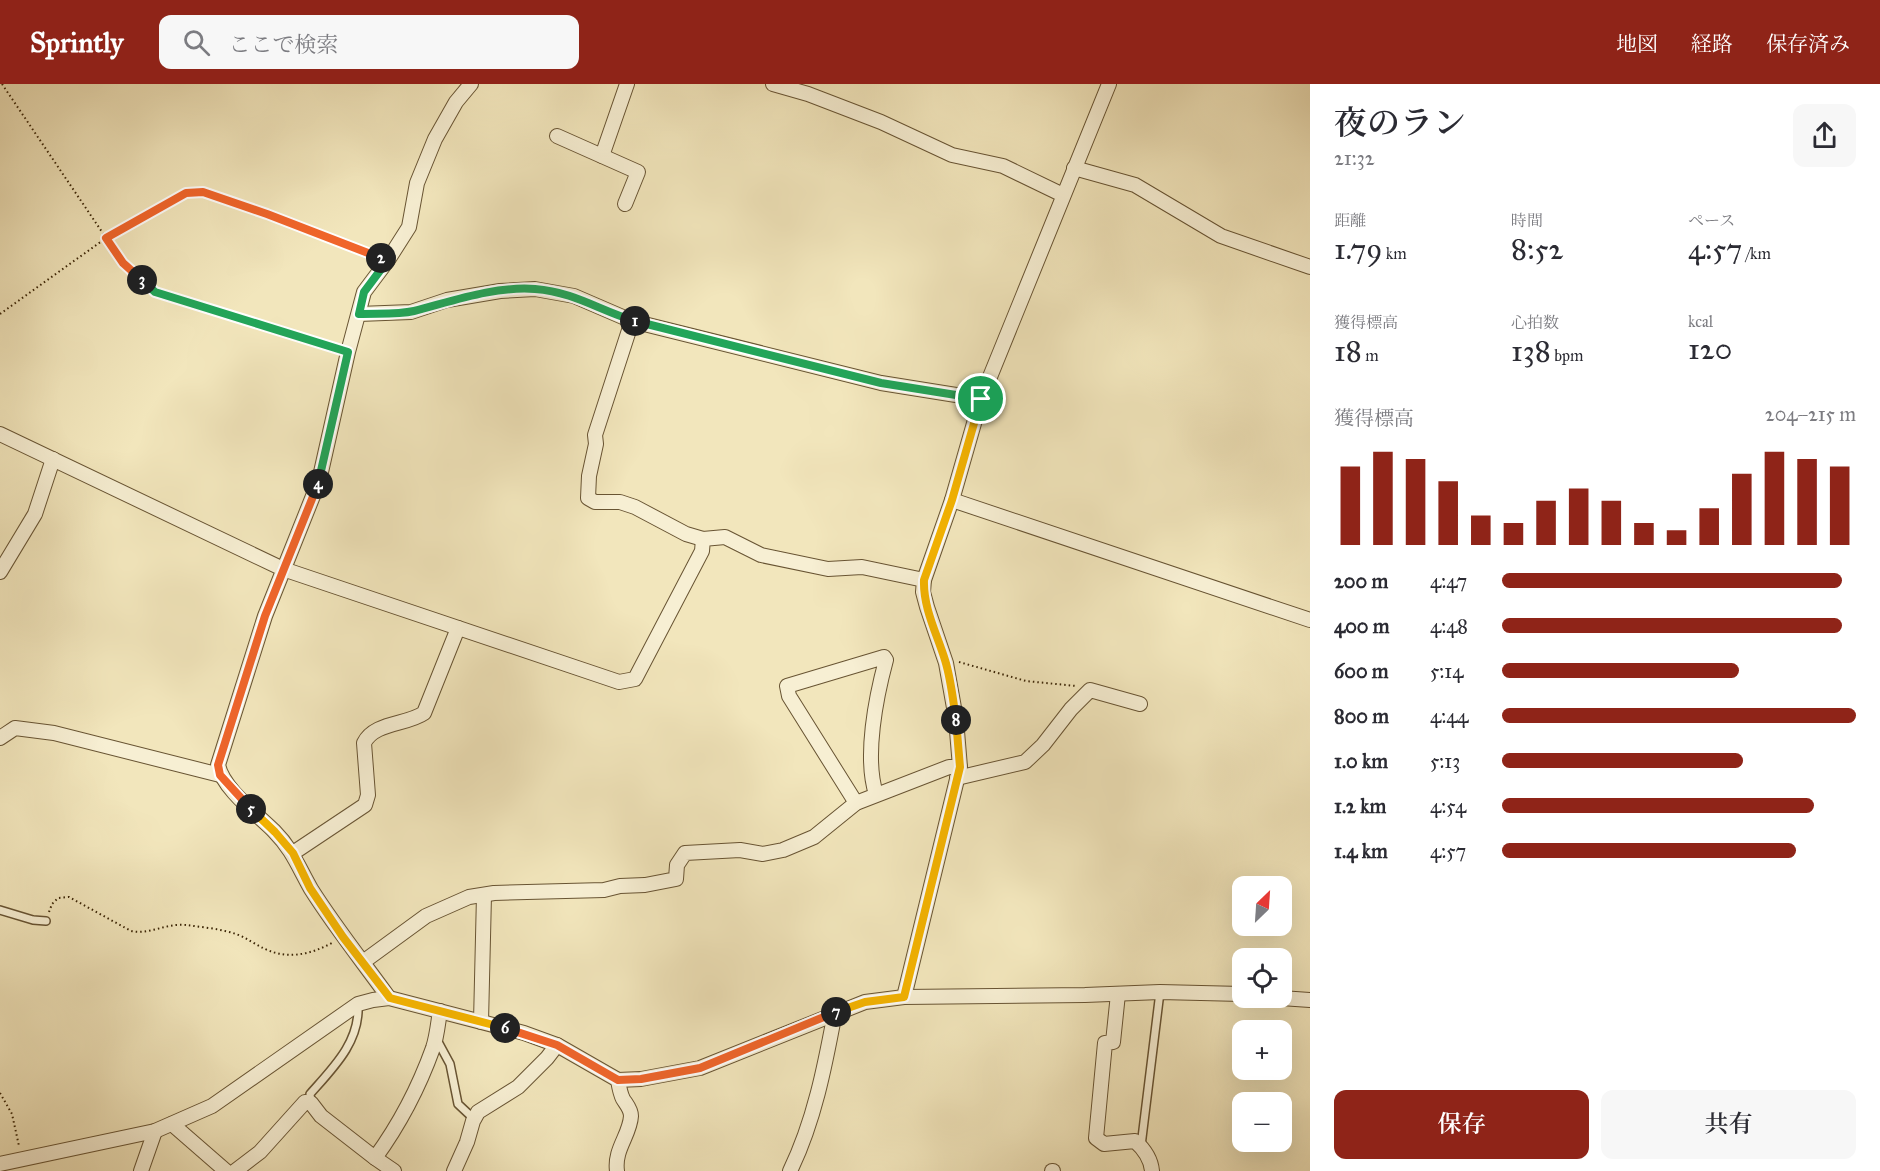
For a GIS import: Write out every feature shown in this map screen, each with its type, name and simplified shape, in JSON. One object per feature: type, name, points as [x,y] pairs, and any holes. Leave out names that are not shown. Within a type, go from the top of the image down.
[{"type":"street","points":[[390,998],[343,937],[310,888],[293,853],[220,775],[218,765],[265,616],[319,481],[364,292],[388,260],[408,227],[417,183],[435,139],[456,102],[471,84]]},
{"type":"street","points":[[602,156],[627,84]]},
{"type":"street","points":[[773,84],[808,94],[881,122],[952,155],[1004,166],[1063,195]]},
{"type":"street","points":[[904,997],[959,773],[956,719],[944,658],[927,607],[924,580],[952,500],[981,399],[1109,84]]},
{"type":"street","points":[[557,136],[638,172],[625,204]]},
{"type":"street","points":[[1074,168],[1136,185],[1221,236],[1310,267]]},
{"type":"street","points":[[359,314],[411,312],[447,300],[500,291],[535,289],[574,296],[632,321],[881,383],[981,399]]},
{"type":"street","points":[[632,321],[595,435],[596,444],[589,476],[588,498],[595,502],[620,502],[635,507],[686,534],[703,539],[726,537],[761,555],[828,569],[861,567],[924,580]]},
{"type":"street","points":[[0,434],[284,568],[619,682],[635,679],[702,551],[703,539]]},
{"type":"street","points":[[0,572],[35,513],[53,459]]},
{"type":"street","points":[[952,500],[1310,620]]},
{"type":"street","points":[[293,853],[366,805],[368,795],[364,742],[367,736],[374,731],[417,718],[424,713],[458,628]]},
{"type":"street","points":[[856,803],[789,696],[787,686],[884,657],[886,660],[877,693],[872,755],[873,786],[876,794]]},
{"type":"street","points":[[363,962],[426,916],[452,904],[484,895],[604,890],[676,879],[677,865],[685,853],[740,850],[763,854],[783,850],[814,837],[856,803],[949,767],[959,773],[1025,762],[1043,745],[1071,709],[1090,690],[1140,704]]},
{"type":"street","points":[[0,738],[15,728],[54,733],[220,775]]},
{"type":"street","points":[[481,1022],[484,895]]},
{"type":"street","points":[[0,1164],[155,1131],[172,1124],[212,1106],[358,1004],[373,1000],[390,998],[557,1045],[618,1080],[641,1079],[700,1068],[865,1002],[904,997],[1160,992],[1232,994]]},
{"type":"street","points":[[1118,994],[1113,1042],[1105,1043],[1096,1138],[1104,1144],[1131,1140],[1141,1146],[1151,1163],[1152,1171]]},
{"type":"street","points":[[1292,999],[1310,1000]]},
{"type":"street","points":[[375,1158],[406,1109],[436,1038],[440,1011]]},
{"type":"street","points":[[790,1171],[800,1149],[824,1071],[836,1012]]},
{"type":"street","points":[[454,1171],[478,1112],[518,1087],[557,1045]]},
{"type":"street","points":[[616,1171],[615,1162],[618,1151],[631,1116],[622,1097],[618,1080]]},
{"type":"street","points":[[235,1171],[260,1152],[304,1102],[311,1103],[321,1116],[394,1171]]},
{"type":"street","points":[[172,1124],[226,1171]]},
{"type":"street","points":[[141,1171],[155,1131]]},
{"type":"lane","points":[[0,910],[33,920],[46,921]]},
{"type":"lane","points":[[1141,1146],[1160,992]]},
{"type":"lane","points":[[311,1103],[310,1094],[341,1060],[347,1049],[359,1017],[358,1004]]},
{"type":"lane","points":[[436,1038],[450,1064],[458,1104],[474,1119]]},
{"type":"path","points":[[2,84],[123,263],[155,292],[348,352]]},
{"type":"path","points":[[0,314],[106,238],[186,193],[203,192],[388,260]]},
{"type":"path","points":[[944,658],[1026,681],[1090,690]]},
{"type":"path","points":[[46,921],[52,904],[58,898],[69,897],[131,931],[141,933],[167,926],[183,925],[216,930],[238,935],[280,955],[295,956],[320,950],[343,937]]},
{"type":"path","points":[[0,1094],[12,1114],[21,1160]]},
{"type":"route","points":[[203,192],[388,260],[364,292],[359,314],[411,312],[447,300],[500,291],[535,289],[574,296],[632,321],[741,346],[881,383],[981,399],[952,500],[924,580],[927,607],[946,663],[956,719],[960,767],[904,997],[865,1002],[836,1012],[700,1068],[641,1079],[618,1080],[557,1045],[390,998],[343,937],[310,888],[293,853],[220,775],[218,765],[265,616],[319,481],[348,352],[155,292],[123,263],[106,238],[186,193],[203,192]]}]
